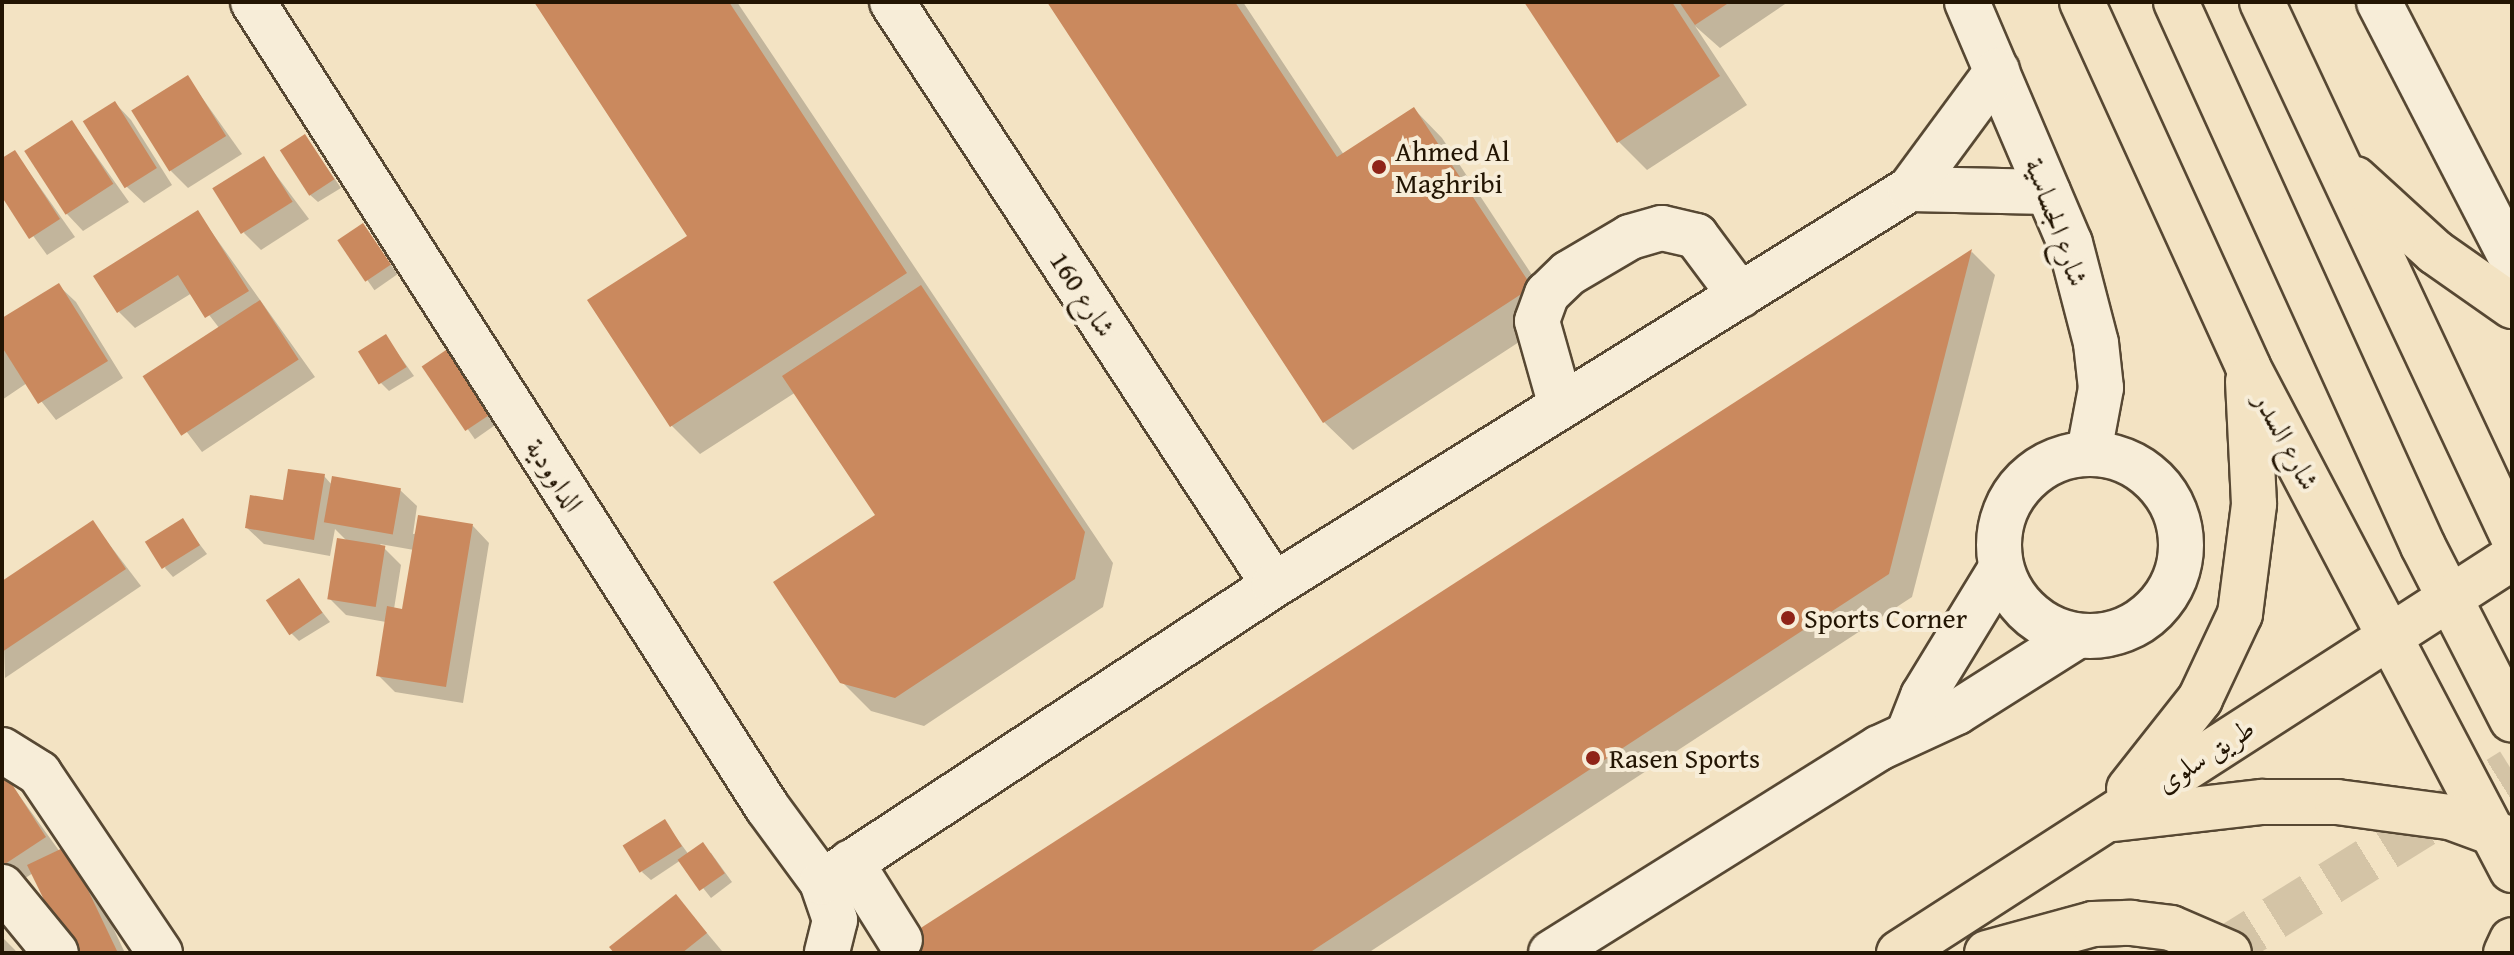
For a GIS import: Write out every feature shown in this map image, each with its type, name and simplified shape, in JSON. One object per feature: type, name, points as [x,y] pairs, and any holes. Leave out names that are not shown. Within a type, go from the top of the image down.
[{"type":"main road","name":"شارع السدر","points":[[2082,2],[2248,367],[2389,637],[2500,835],[2512,870]]},
{"type":"main road","points":[[2176,2],[2449,599],[2512,720]]},
{"type":"main road","points":[[2262,2],[2512,535]]},
{"type":"main road","points":[[2341,167],[2435,252],[2512,306]]},
{"type":"main road","points":[[2104,820],[2200,699],[2240,614],[2254,504],[2248,367]]},
{"type":"main road","name":"طريق سلوى","points":[[1899,953],[2512,558]]},
{"type":"main road","points":[[2104,820],[2308,802],[2403,808],[2500,835]]},
{"type":"main road","points":[[1987,953],[2093,924],[2131,923],[2171,928],[2229,953]]},
{"type":"main road","points":[[2506,953],[2512,940]]},
{"type":"street","name":"الداوودية","points":[[253,2],[767,807],[836,872],[835,920],[827,953]]},
{"type":"street","name":"شارع 160","points":[[892,2],[1274,585]]},
{"type":"street","name":"شارع الجساسية","points":[[1967,2],[2070,243],[2096,343],[2101,388],[2089,452]]},
{"type":"street","points":[[2379,2],[2512,260]]},
{"type":"street","points":[[900,940],[836,872],[1274,585],[1910,189],[1997,71]]},
{"type":"street","points":[[1910,189],[2048,192]]},
{"type":"street","points":[[1561,406],[1537,321],[1547,294],[1569,273],[1630,237],[1662,228],[1696,236],[1740,295]]},
{"type":"street","points":[[2089,452],[2128,460],[2160,484],[2179,519],[2182,559],[2167,595],[2139,624],[2101,636],[2077,636],[2043,624],[2017,600],[2001,568],[1999,527],[2017,489],[2048,462],[2089,452]]},
{"type":"street","points":[[1908,734],[1923,696],[2001,568]]},
{"type":"street","points":[[1551,953],[1908,734],[1957,712],[2077,636]]},
{"type":"street","points":[[2,750],[39,773],[160,953]]},
{"type":"street","points":[[2,887],[56,953]]},
{"type":"building","points":[[534,2],[729,2],[907,273],[670,427],[587,300],[687,236]]},
{"type":"building","points":[[1047,2],[1235,2],[1337,157],[1414,107],[1532,287],[1323,423]]},
{"type":"building","points":[[1524,2],[1672,2],[1720,76],[1617,143]]},
{"type":"building","points":[[1679,2],[1730,2],[1695,25]]},
{"type":"building","points":[[188,75],[226,136],[169,172],[131,111]]},
{"type":"building","points":[[115,101],[157,168],[125,188],[83,121]]},
{"type":"building","points":[[72,120],[113,184],[66,215],[24,151]]},
{"type":"building","points":[[305,134],[334,179],[309,196],[280,150]]},
{"type":"building","points":[[15,150],[60,219],[29,239],[2,197],[2,158]]},
{"type":"building","points":[[264,156],[293,202],[241,234],[212,188]]},
{"type":"building","points":[[198,210],[249,291],[205,318],[178,275],[117,313],[93,276]]},
{"type":"building","points":[[363,223],[391,264],[365,282],[337,240]]},
{"type":"building","points":[[1972,249],[1889,574],[1309,953],[882,953]]},
{"type":"building","points":[[59,283],[108,361],[38,404],[2,347],[2,318]]},
{"type":"building","points":[[921,285],[1085,532],[1075,579],[895,698],[840,683],[773,582],[875,515],[782,376]]},
{"type":"building","points":[[260,300],[299,360],[181,436],[143,376]]},
{"type":"building","points":[[386,334],[407,367],[379,385],[358,351]]},
{"type":"building","points":[[449,348],[493,413],[465,431],[422,366]]},
{"type":"building","points":[[288,469],[325,474],[314,540],[245,528],[250,495],[283,500]]},
{"type":"building","points":[[332,476],[401,488],[393,534],[324,522]]},
{"type":"building","points":[[418,515],[473,524],[446,687],[376,676],[387,606],[402,609]]},
{"type":"building","points":[[183,518],[200,545],[162,569],[145,542]]},
{"type":"building","points":[[93,520],[126,569],[2,652],[2,581]]},
{"type":"building","points":[[337,538],[385,546],[376,607],[327,599]]},
{"type":"building","points":[[299,578],[322,613],[289,635],[266,600]]},
{"type":"building","points":[[8,778],[46,837],[2,866],[2,781]]},
{"type":"building","points":[[665,819],[682,846],[640,873],[623,845]]},
{"type":"building","points":[[703,842],[725,873],[699,891],[678,860]]},
{"type":"building","points":[[67,846],[118,953],[70,953],[27,865]]},
{"type":"building","points":[[676,894],[707,933],[682,953],[614,953],[609,947]]},
{"type":"tunnel","points":[[2218,953],[2512,770]]},
{"type":"place","name":"Ahmed Al Maghribi","points":[[1379,167]]},
{"type":"place","name":"Sports Corner","points":[[1788,618]]},
{"type":"place","name":"Rasen Sports","points":[[1593,758]]}]
